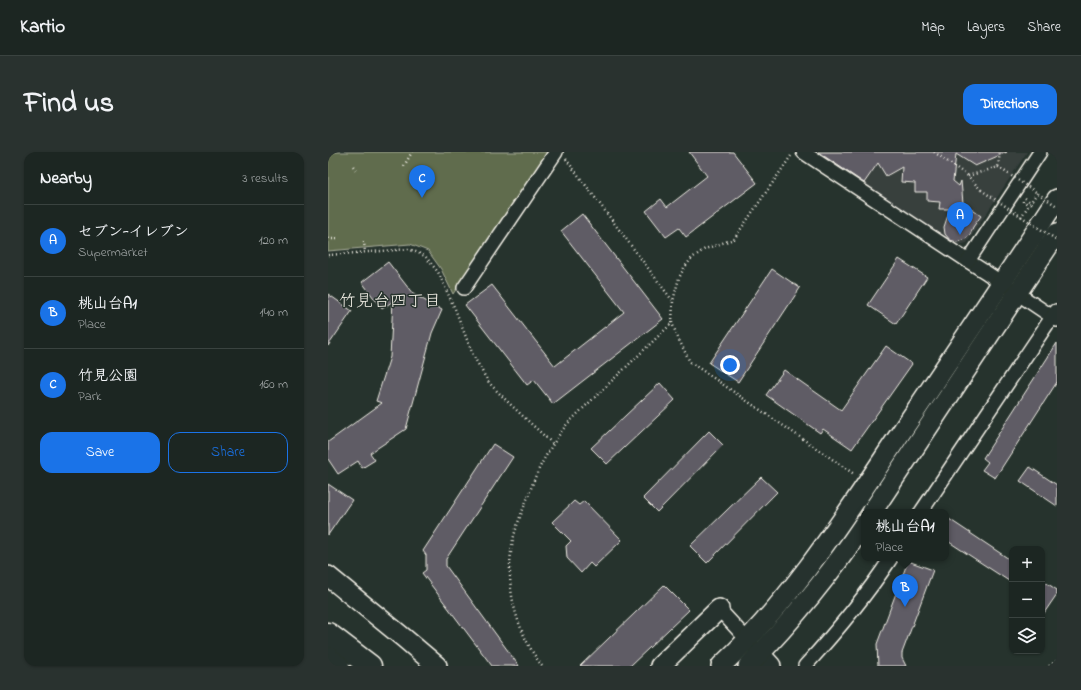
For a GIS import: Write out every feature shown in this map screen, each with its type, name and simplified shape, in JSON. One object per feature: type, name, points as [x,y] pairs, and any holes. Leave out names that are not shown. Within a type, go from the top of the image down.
[{"type":"highway","points":[[328,634],[370,666]]},
{"type":"highway","points":[[328,658],[338,666]]},
{"type":"street","points":[[968,261],[1040,152]]},
{"type":"street","points":[[798,153],[1055,315],[923,509]]},
{"type":"street","points":[[464,288],[561,155]]},
{"type":"street","points":[[721,666],[772,612],[800,578],[842,522],[1057,199]]},
{"type":"street","points":[[874,509],[1057,233]]},
{"type":"street","points":[[660,666],[719,609],[747,640],[760,662],[816,590],[861,528]]},
{"type":"street","points":[[806,666],[835,633],[879,577],[889,561]]},
{"type":"street","points":[[328,576],[437,666]]},
{"type":"path","points":[[404,166],[412,152]]},
{"type":"path","points":[[934,152],[968,176],[981,190],[1057,240]]},
{"type":"path","points":[[998,167],[1000,152]]},
{"type":"path","points":[[798,153],[734,239],[705,249],[692,258],[684,268],[679,278],[673,301],[672,323],[690,362],[858,477]]},
{"type":"path","points":[[561,155],[673,301]]},
{"type":"path","points":[[353,166],[356,170]]},
{"type":"path","points":[[968,176],[998,167]]},
{"type":"path","points":[[998,167],[1057,206]]},
{"type":"path","points":[[1021,216],[1037,193]]},
{"type":"path","points":[[1024,198],[1033,204]]},
{"type":"path","points":[[1024,201],[1029,205]]},
{"type":"path","points":[[328,239],[337,239]]},
{"type":"path","points":[[364,241],[365,252]]},
{"type":"path","points":[[328,255],[409,249],[425,256],[438,272],[455,309],[473,355],[487,380],[512,406],[553,444]]},
{"type":"path","points":[[542,666],[527,644],[518,622],[511,593],[510,564],[513,540],[538,471],[553,444],[567,424],[672,323]]},
{"type":"path","points":[[1049,666],[1057,661]]},
{"type":"shaded area","points":[[816,152],[1027,152],[967,243],[955,246]]},
{"type":"green space","points":[[328,152],[547,152],[453,294],[441,269],[428,251],[410,244],[328,251]]},
{"type":"green space","points":[[921,419],[922,423],[864,509],[861,509],[861,514],[808,588],[771,627]]},
{"type":"building","points":[[689,152],[733,152],[757,183],[686,237],[679,228],[666,237],[646,211],[661,199],[667,207],[707,176]]},
{"type":"building","points":[[818,152],[1007,152],[975,166],[956,154],[953,181],[959,186],[961,181],[963,203],[981,216],[973,227],[970,235],[964,240],[957,242],[950,240],[945,234],[944,227],[950,209],[939,209],[940,202],[927,201],[927,192],[915,192],[915,183],[901,182],[902,167],[886,176],[878,163],[864,183]]},
{"type":"building","points":[[582,214],[663,319],[553,404],[534,380],[527,385],[465,305],[492,285],[555,366],[624,312],[561,231]]},
{"type":"building","points":[[899,259],[927,277],[896,324],[868,305]]},
{"type":"building","points":[[388,262],[413,294],[442,310],[432,333],[406,429],[370,453],[375,460],[362,468],[358,461],[338,474],[328,459],[328,442],[382,403],[376,401],[390,357],[393,301],[382,309],[362,282]]},
{"type":"building","points":[[772,269],[800,288],[738,382],[709,363]]},
{"type":"building","points":[[328,294],[352,311],[328,346]]},
{"type":"building","points":[[1057,343],[1057,382],[995,478],[982,470],[988,462],[983,458]]},
{"type":"building","points":[[886,346],[912,364],[852,449],[823,429],[820,433],[766,395],[784,370],[841,410]]},
{"type":"building","points":[[660,383],[675,400],[607,464],[591,448]]},
{"type":"building","points":[[709,431],[723,445],[657,512],[643,498]]},
{"type":"building","points":[[493,444],[513,457],[446,559],[446,566],[519,666],[492,666],[422,573],[426,570],[426,555],[423,551]]},
{"type":"building","points":[[1030,467],[1057,485],[1057,506],[1020,481]]},
{"type":"building","points":[[761,477],[777,492],[707,563],[690,546]]},
{"type":"building","points":[[328,484],[352,500],[328,535]]},
{"type":"building","points":[[574,501],[579,505],[584,501],[622,540],[594,567],[590,563],[581,573],[567,558],[566,546],[571,541],[552,522]]},
{"type":"building","points":[[949,519],[1009,559],[1009,581],[949,542]]},
{"type":"building","points":[[908,561],[933,570],[902,653],[902,658],[906,666],[878,666],[877,644]]},
{"type":"building","points":[[1045,582],[1057,590],[1057,594],[1045,612]]},
{"type":"building","points":[[664,585],[689,610],[630,666],[580,666]]},
{"type":"place","name":"竹見公園","points":[[422,198]]},
{"type":"place","name":"セブン-イレブン","points":[[960,235]]},
{"type":"place","name":"桃山台A1","points":[[905,607]]},
{"type":"district","name":"竹見台四丁目","points":[[390,301]]}]
